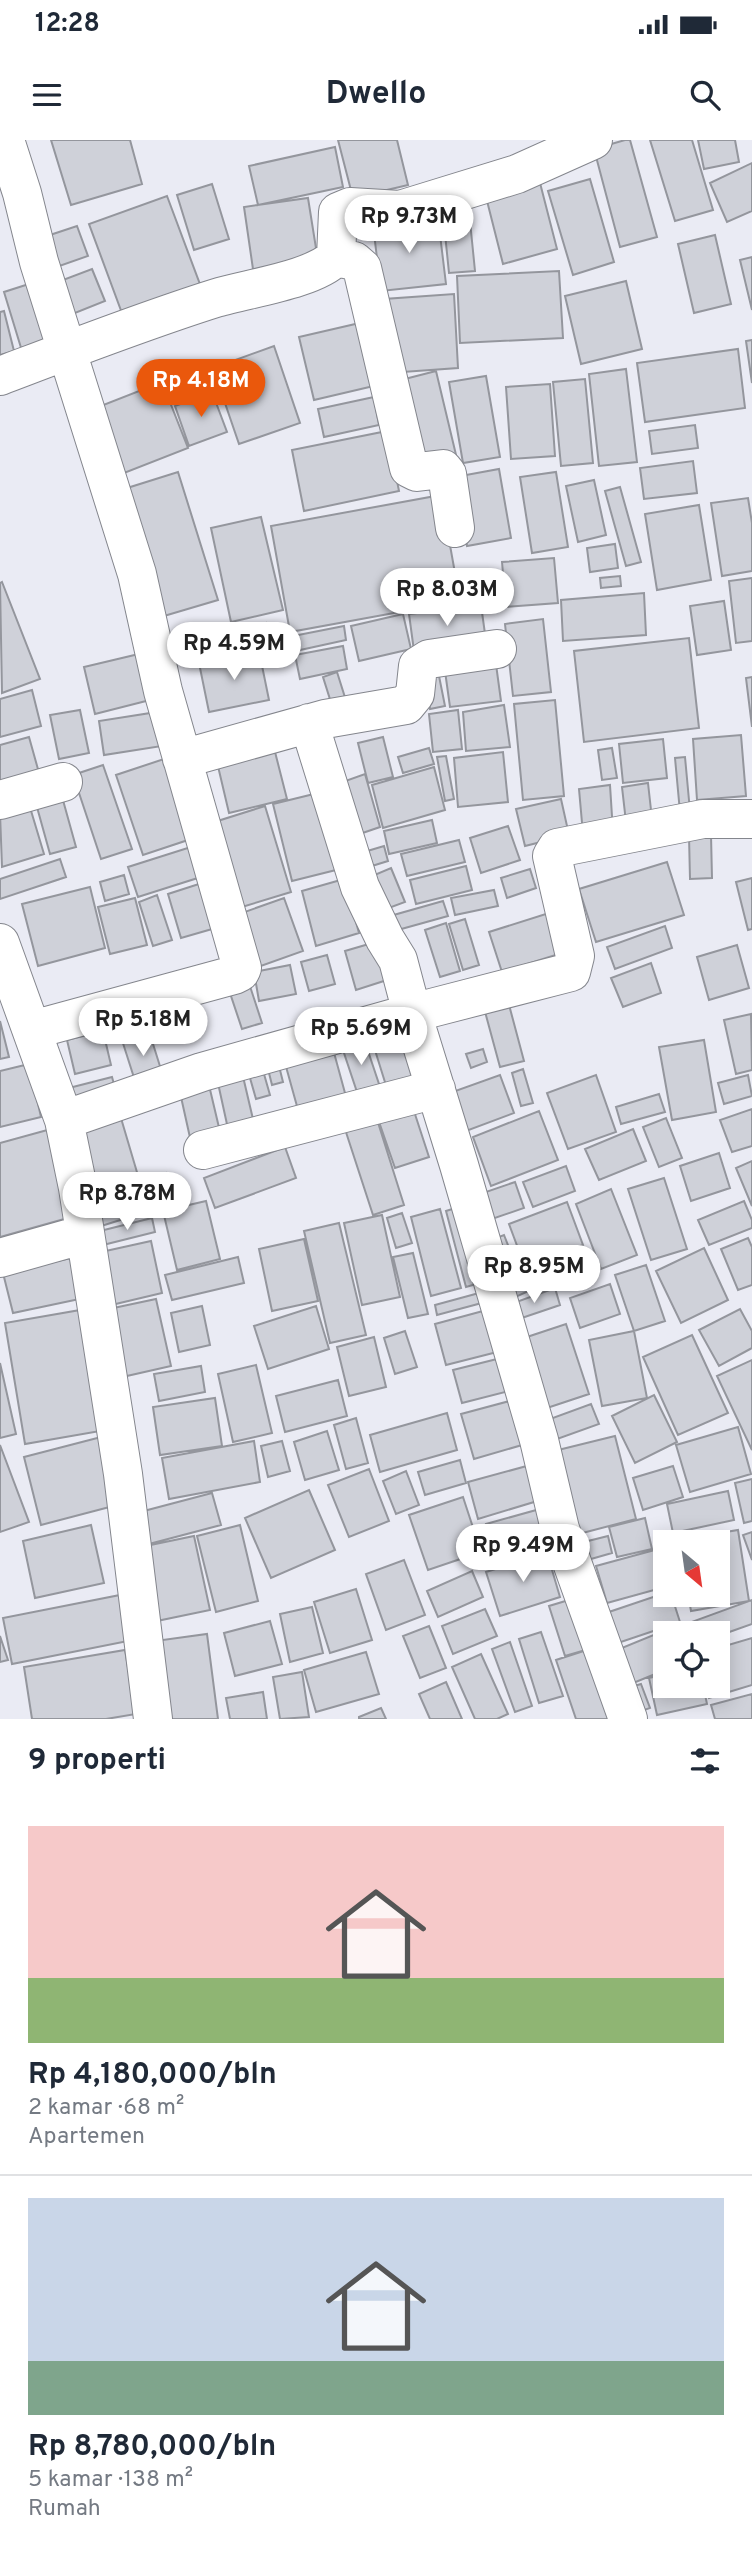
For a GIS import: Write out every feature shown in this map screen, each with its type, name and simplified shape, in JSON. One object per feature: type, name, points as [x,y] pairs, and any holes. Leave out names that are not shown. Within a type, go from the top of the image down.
[{"type":"street","points":[[5,140],[11,197],[39,262],[137,575],[163,691],[242,960],[240,972],[32,1030]]},
{"type":"street","points":[[0,376],[215,299],[305,274],[331,262],[336,257],[338,212],[350,207],[400,210],[517,174],[593,140]]},
{"type":"street","points":[[336,257],[355,261],[362,268],[409,468],[417,472],[443,469],[447,474],[455,528]]},
{"type":"street","points":[[182,759],[309,723],[406,705],[415,694],[418,666],[429,659],[496,649]]},
{"type":"street","points":[[309,723],[360,887],[398,960],[539,1440],[560,1529],[628,1719]]},
{"type":"street","points":[[0,800],[63,782]]},
{"type":"street","points":[[64,1120],[192,1075],[412,1013],[571,972],[575,956],[552,856],[558,848],[703,819],[752,820]]},
{"type":"street","points":[[0,943],[64,1120],[123,1474],[153,1719]]},
{"type":"street","points":[[203,1150],[436,1089]]},
{"type":"street","points":[[0,1258],[85,1234]]},
{"type":"building","points":[[51,140],[130,140],[142,184],[71,205]]},
{"type":"building","points":[[338,140],[397,140],[408,185],[353,198]]},
{"type":"building","points":[[630,140],[657,237],[620,247],[594,149]]},
{"type":"building","points":[[650,140],[692,140],[713,210],[675,221]]},
{"type":"building","points":[[698,140],[735,140],[739,162],[704,169]]},
{"type":"building","points":[[335,147],[343,187],[258,205],[249,166]]},
{"type":"building","points":[[752,163],[752,211],[727,222],[710,183]]},
{"type":"building","points":[[539,179],[557,249],[503,264],[485,193]]},
{"type":"building","points":[[590,179],[614,262],[573,275],[548,191]]},
{"type":"building","points":[[212,184],[229,239],[194,250],[177,195]]},
{"type":"building","points":[[167,196],[204,295],[126,324],[89,224]]},
{"type":"building","points":[[308,198],[319,267],[254,276],[244,207]]},
{"type":"building","points":[[468,201],[475,271],[449,273],[442,204]]},
{"type":"building","points":[[438,218],[446,284],[381,291],[373,225]]},
{"type":"building","points":[[77,226],[88,256],[48,270],[38,239]]},
{"type":"building","points":[[715,235],[731,304],[694,313],[678,244]]},
{"type":"building","points":[[752,257],[752,310],[740,260]]},
{"type":"building","points":[[92,269],[105,301],[60,319],[47,286]]},
{"type":"building","points":[[559,271],[563,338],[460,343],[457,276]]},
{"type":"building","points":[[626,281],[642,349],[581,364],[565,296]]},
{"type":"building","points":[[35,282],[53,341],[22,351],[4,292]]},
{"type":"building","points":[[454,294],[458,368],[389,373],[384,299]]},
{"type":"building","points":[[4,311],[14,351],[0,355],[0,312]]},
{"type":"building","points":[[364,322],[378,385],[314,400],[299,337]]},
{"type":"building","points":[[752,340],[752,383],[746,341]]},
{"type":"building","points":[[274,346],[300,423],[239,444],[213,368]]},
{"type":"building","points":[[738,349],[745,408],[645,422],[637,363]]},
{"type":"building","points":[[626,369],[637,462],[599,466],[589,374]]},
{"type":"building","points":[[436,371],[457,459],[418,469],[397,381]]},
{"type":"building","points":[[486,376],[500,457],[463,463],[449,382]]},
{"type":"building","points":[[585,379],[593,463],[561,466],[553,382]]},
{"type":"building","points":[[162,382],[188,448],[119,475],[93,409]]},
{"type":"building","points":[[550,384],[555,456],[511,459],[506,387]]},
{"type":"building","points":[[212,392],[227,432],[189,446],[175,406]]},
{"type":"building","points":[[374,397],[379,425],[324,437],[318,409]]},
{"type":"building","points":[[695,425],[698,448],[652,454],[649,431]]},
{"type":"building","points":[[387,431],[399,491],[304,511],[292,450]]},
{"type":"building","points":[[693,461],[697,493],[644,499],[640,468]]},
{"type":"building","points":[[499,469],[511,538],[467,546],[455,477]]},
{"type":"building","points":[[178,472],[218,600],[164,616],[124,489]]},
{"type":"building","points":[[556,472],[568,547],[532,553],[520,477]]},
{"type":"building","points":[[594,480],[606,535],[578,542],[566,486]]},
{"type":"building","points":[[620,487],[641,562],[626,566],[605,491]]},
{"type":"building","points":[[441,495],[460,601],[290,632],[271,526]]},
{"type":"building","points":[[748,498],[752,523],[752,571],[722,576],[711,503]]},
{"type":"building","points":[[699,505],[711,580],[657,590],[645,514]]},
{"type":"building","points":[[261,517],[283,610],[231,622],[211,528]]},
{"type":"building","points":[[615,544],[618,568],[590,572],[587,548]]},
{"type":"building","points":[[554,558],[558,603],[506,607],[502,562]]},
{"type":"building","points":[[620,576],[621,586],[601,588],[600,578]]},
{"type":"building","points":[[752,578],[752,641],[736,643],[729,581]]},
{"type":"building","points":[[2,582],[40,679],[2,693],[0,583]]},
{"type":"building","points":[[644,593],[646,635],[563,641],[561,600]]},
{"type":"building","points":[[724,601],[731,650],[697,655],[690,606]]},
{"type":"building","points":[[481,605],[486,641],[414,651],[409,614]]},
{"type":"building","points":[[403,614],[411,649],[359,661],[351,626]]},
{"type":"building","points":[[543,619],[551,692],[513,696],[505,624]]},
{"type":"building","points":[[266,623],[270,645],[195,659],[191,637]]},
{"type":"building","points":[[344,626],[346,640],[291,652],[288,637]]},
{"type":"building","points":[[689,638],[699,728],[584,742],[574,651]]},
{"type":"building","points":[[343,646],[347,669],[300,679],[295,655]]},
{"type":"building","points":[[259,651],[269,700],[209,712],[199,663]]},
{"type":"building","points":[[143,653],[154,699],[95,714],[84,667]]},
{"type":"building","points":[[495,657],[501,701],[450,707],[444,664]]},
{"type":"building","points":[[437,666],[445,706],[430,709],[423,669]]},
{"type":"building","points":[[337,672],[348,707],[334,712],[323,677]]},
{"type":"building","points":[[752,677],[752,727],[746,678]]},
{"type":"building","points":[[32,690],[41,726],[0,737],[0,699]]},
{"type":"building","points":[[555,700],[564,796],[523,800],[514,704]]},
{"type":"building","points":[[504,705],[510,747],[466,751],[463,712]]},
{"type":"building","points":[[80,710],[89,753],[59,759],[50,715]]},
{"type":"building","points":[[458,710],[462,749],[433,752],[429,714]]},
{"type":"building","points":[[157,712],[162,746],[104,755],[99,721]]},
{"type":"building","points":[[741,735],[746,796],[697,800],[693,739]]},
{"type":"building","points":[[29,737],[41,780],[0,791],[0,745]]},
{"type":"building","points":[[383,737],[393,777],[368,783],[358,743]]},
{"type":"building","points":[[663,739],[667,778],[623,783],[619,744]]},
{"type":"building","points":[[274,748],[287,799],[229,813],[217,762]]},
{"type":"building","points":[[429,748],[434,764],[403,773],[398,757]]},
{"type":"building","points":[[612,748],[617,778],[602,780],[598,750]]},
{"type":"building","points":[[503,752],[508,802],[458,807],[454,758]]},
{"type":"building","points":[[446,756],[454,799],[445,801],[437,757]]},
{"type":"building","points":[[685,757],[690,811],[680,812],[675,758]]},
{"type":"building","points":[[167,758],[194,838],[143,855],[116,775]]},
{"type":"building","points":[[103,765],[132,849],[101,859],[73,775]]},
{"type":"building","points":[[434,767],[445,810],[383,828],[372,785]]},
{"type":"building","points":[[365,774],[380,827],[351,837],[334,785]]},
{"type":"building","points":[[648,783],[652,819],[626,822],[622,787]]},
{"type":"building","points":[[610,785],[613,832],[583,834],[579,789]]},
{"type":"building","points":[[61,793],[76,847],[50,854],[35,800]]},
{"type":"building","points":[[318,793],[340,869],[292,881],[273,804]]},
{"type":"building","points":[[561,799],[569,835],[525,846],[516,809]]},
{"type":"building","points":[[29,804],[44,854],[2,867],[0,813]]},
{"type":"building","points":[[265,806],[291,892],[232,910],[205,825]]},
{"type":"building","points":[[432,820],[437,843],[389,854],[384,831]]},
{"type":"building","points":[[508,826],[520,860],[481,873],[470,838]]},
{"type":"building","points":[[711,835],[712,878],[690,879],[689,836]]},
{"type":"building","points":[[459,840],[465,862],[407,876],[401,854]]},
{"type":"building","points":[[194,846],[204,876],[138,897],[128,867]]},
{"type":"building","points":[[384,846],[388,861],[359,870],[354,855]]},
{"type":"building","points":[[60,859],[66,877],[0,899],[0,879]]},
{"type":"building","points":[[667,862],[684,915],[596,942],[579,889]]},
{"type":"building","points":[[466,866],[472,890],[416,904],[410,880]]},
{"type":"building","points":[[391,868],[405,902],[378,912],[365,879]]},
{"type":"building","points":[[530,869],[536,888],[507,898],[501,878]]},
{"type":"building","points":[[124,875],[129,894],[105,901],[100,882]]},
{"type":"building","points":[[752,878],[752,929],[748,930],[736,882]]},
{"type":"building","points":[[344,879],[359,933],[316,946],[302,891]]},
{"type":"building","points":[[205,882],[219,927],[181,938],[168,894]]},
{"type":"building","points":[[90,887],[105,948],[38,966],[22,904]]},
{"type":"building","points":[[494,890],[498,906],[455,915],[451,898]]},
{"type":"building","points":[[157,895],[172,940],[153,946],[139,902]]},
{"type":"building","points":[[135,898],[147,945],[110,954],[98,907]]},
{"type":"building","points":[[284,898],[303,951],[258,967],[239,914]]},
{"type":"building","points":[[443,901],[448,916],[387,933],[383,918]]},
{"type":"building","points":[[549,913],[562,953],[502,972],[489,932]]},
{"type":"building","points":[[465,919],[479,965],[463,970],[449,924]]},
{"type":"building","points":[[446,923],[460,971],[440,977],[425,930]]},
{"type":"building","points":[[665,926],[672,948],[615,969],[607,947]]},
{"type":"building","points":[[379,941],[390,979],[356,990],[345,951]]},
{"type":"building","points":[[737,945],[749,988],[709,1000],[697,957]]},
{"type":"building","points":[[327,955],[335,984],[309,991],[301,962]]},
{"type":"building","points":[[651,963],[661,993],[623,1007],[611,978]]},
{"type":"building","points":[[290,965],[296,994],[259,1001],[254,972]]},
{"type":"building","points":[[246,974],[262,1023],[242,1029],[226,981]]},
{"type":"building","points":[[508,1001],[524,1061],[500,1067],[484,1008]]},
{"type":"building","points":[[751,1014],[752,1070],[736,1074],[724,1020]]},
{"type":"building","points":[[0,1021],[9,1057],[0,1059]]},
{"type":"building","points":[[398,1023],[417,1086],[389,1095],[369,1031]]},
{"type":"building","points":[[148,1028],[164,1079],[137,1087],[121,1037]]},
{"type":"building","points":[[103,1031],[111,1065],[75,1074],[67,1040]]},
{"type":"building","points":[[362,1033],[382,1093],[360,1101],[340,1041]]},
{"type":"building","points":[[704,1040],[716,1112],[672,1120],[659,1047]]},
{"type":"building","points":[[333,1049],[348,1104],[300,1117],[285,1063]]},
{"type":"building","points":[[483,1049],[487,1062],[471,1068],[466,1054]]},
{"type":"building","points":[[277,1058],[283,1082],[272,1085],[266,1061]]},
{"type":"building","points":[[260,1060],[270,1095],[256,1099],[246,1064]]},
{"type":"building","points":[[29,1064],[41,1117],[0,1127],[0,1071]]},
{"type":"building","points":[[241,1068],[256,1132],[230,1138],[216,1074]]},
{"type":"building","points":[[523,1069],[533,1103],[521,1106],[512,1073]]},
{"type":"building","points":[[500,1075],[514,1113],[458,1134],[444,1095]]},
{"type":"building","points":[[596,1075],[616,1132],[568,1149],[547,1093]]},
{"type":"building","points":[[748,1075],[752,1096],[724,1104],[718,1083]]},
{"type":"building","points":[[112,1077],[117,1095],[69,1107],[65,1089]]},
{"type":"building","points":[[208,1081],[221,1136],[191,1142],[179,1088]]},
{"type":"building","points":[[659,1094],[665,1112],[621,1124],[616,1107]]},
{"type":"building","points":[[412,1105],[429,1157],[395,1168],[377,1116]]},
{"type":"building","points":[[118,1108],[139,1179],[95,1192],[74,1121]]},
{"type":"building","points":[[752,1109],[752,1146],[732,1152],[720,1120]]},
{"type":"building","points":[[539,1111],[558,1160],[491,1186],[473,1137]]},
{"type":"building","points":[[375,1113],[404,1205],[373,1215],[343,1123]]},
{"type":"building","points":[[666,1118],[682,1158],[659,1167],[643,1127]]},
{"type":"building","points":[[51,1129],[75,1216],[0,1237],[0,1143]]},
{"type":"building","points":[[633,1129],[646,1161],[599,1180],[585,1149]]},
{"type":"building","points":[[285,1147],[296,1178],[215,1208],[204,1178]]},
{"type":"building","points":[[719,1153],[730,1188],[691,1201],[680,1166]]},
{"type":"building","points":[[752,1161],[752,1206],[736,1168]]},
{"type":"building","points":[[566,1166],[575,1191],[533,1207],[523,1182]]},
{"type":"building","points":[[166,1173],[175,1203],[98,1227],[88,1197]]},
{"type":"building","points":[[664,1178],[687,1249],[651,1260],[628,1189]]},
{"type":"building","points":[[515,1182],[524,1208],[486,1221],[477,1195]]},
{"type":"building","points":[[611,1189],[637,1255],[601,1269],[576,1204]]},
{"type":"building","points":[[206,1201],[220,1259],[177,1270],[163,1211]]},
{"type":"building","points":[[744,1201],[752,1220],[752,1228],[709,1245],[698,1220]]},
{"type":"building","points":[[567,1202],[583,1245],[525,1267],[509,1224]]},
{"type":"building","points":[[462,1206],[483,1282],[466,1287],[446,1211]]},
{"type":"building","points":[[440,1209],[461,1288],[431,1296],[411,1217]]},
{"type":"building","points":[[402,1213],[412,1243],[396,1248],[387,1218]]},
{"type":"building","points":[[382,1215],[400,1297],[362,1305],[344,1223]]},
{"type":"building","points":[[152,1218],[155,1232],[103,1245],[100,1231]]},
{"type":"building","points":[[339,1223],[366,1335],[330,1343],[304,1231]]},
{"type":"building","points":[[504,1235],[517,1268],[499,1275],[486,1242]]},
{"type":"building","points":[[748,1238],[752,1247],[752,1285],[738,1290],[721,1249]]},
{"type":"building","points":[[304,1239],[318,1301],[272,1311],[259,1249]]},
{"type":"building","points":[[151,1241],[162,1293],[103,1307],[92,1254]]},
{"type":"building","points":[[704,1248],[728,1300],[681,1323],[656,1271]]},
{"type":"building","points":[[413,1253],[428,1314],[408,1318],[393,1257]]},
{"type":"building","points":[[80,1256],[89,1297],[13,1313],[3,1273]]},
{"type":"building","points":[[238,1257],[244,1283],[172,1300],[165,1275]]},
{"type":"building","points":[[550,1263],[557,1278],[509,1300],[502,1284]]},
{"type":"building","points":[[646,1265],[665,1321],[634,1331],[615,1275]]},
{"type":"building","points":[[610,1284],[620,1314],[580,1328],[570,1298]]},
{"type":"building","points":[[555,1288],[560,1305],[513,1321],[508,1305]]},
{"type":"building","points":[[490,1290],[493,1300],[437,1315],[435,1305]]},
{"type":"building","points":[[156,1299],[171,1366],[118,1378],[104,1310]]},
{"type":"building","points":[[202,1306],[210,1345],[179,1352],[171,1313]]},
{"type":"building","points":[[316,1306],[329,1349],[268,1369],[254,1326]]},
{"type":"building","points":[[494,1308],[505,1350],[446,1365],[435,1324]]},
{"type":"building","points":[[86,1309],[106,1430],[25,1444],[5,1323]]},
{"type":"building","points":[[740,1309],[752,1331],[752,1348],[719,1366],[699,1330]]},
{"type":"building","points":[[566,1324],[589,1394],[538,1411],[515,1341]]},
{"type":"building","points":[[405,1331],[417,1367],[395,1374],[384,1338]]},
{"type":"building","points":[[634,1331],[647,1398],[602,1406],[589,1340]]},
{"type":"building","points":[[692,1335],[728,1413],[678,1435],[643,1357]]},
{"type":"building","points":[[374,1337],[386,1387],[349,1396],[337,1347]]},
{"type":"building","points":[[505,1357],[513,1390],[462,1403],[453,1370]]},
{"type":"building","points":[[752,1360],[752,1450],[717,1376]]},
{"type":"building","points":[[0,1363],[16,1434],[0,1438]]},
{"type":"building","points":[[256,1365],[272,1433],[233,1442],[218,1374]]},
{"type":"building","points":[[201,1366],[205,1392],[159,1401],[154,1374]]},
{"type":"building","points":[[338,1380],[347,1416],[285,1432],[276,1396]]},
{"type":"building","points":[[654,1395],[677,1442],[635,1463],[612,1416]]},
{"type":"building","points":[[215,1398],[222,1446],[160,1455],[153,1407]]},
{"type":"building","points":[[517,1399],[529,1443],[474,1459],[461,1414]]},
{"type":"building","points":[[591,1404],[599,1424],[546,1443],[539,1423]]},
{"type":"building","points":[[447,1413],[457,1450],[380,1472],[370,1435]]},
{"type":"building","points":[[356,1418],[368,1463],[346,1469],[334,1425]]},
{"type":"building","points":[[738,1427],[751,1474],[690,1492],[676,1445]]},
{"type":"building","points":[[327,1431],[339,1470],[305,1480],[294,1442]]},
{"type":"building","points":[[105,1436],[121,1504],[41,1525],[24,1457]]},
{"type":"building","points":[[615,1436],[636,1519],[571,1536],[550,1452]]},
{"type":"building","points":[[254,1441],[260,1482],[169,1499],[162,1458]]},
{"type":"building","points":[[282,1441],[290,1471],[268,1477],[261,1446]]},
{"type":"building","points":[[0,1445],[29,1522],[0,1532]]},
{"type":"building","points":[[460,1460],[466,1483],[425,1495],[418,1472]]},
{"type":"building","points":[[534,1464],[544,1499],[478,1519],[468,1482]]},
{"type":"building","points":[[673,1466],[683,1497],[643,1510],[633,1478]]},
{"type":"building","points":[[369,1469],[389,1521],[349,1537],[328,1485]]},
{"type":"building","points":[[406,1471],[419,1505],[396,1514],[383,1481]]},
{"type":"building","points":[[752,1479],[752,1521],[744,1523],[735,1483]]},
{"type":"building","points":[[309,1490],[335,1550],[271,1578],[245,1518]]},
{"type":"building","points":[[728,1491],[734,1520],[687,1530],[672,1530],[667,1504]]},
{"type":"building","points":[[212,1493],[221,1525],[149,1544],[140,1512]]},
{"type":"building","points":[[463,1497],[481,1552],[428,1570],[409,1515]]},
{"type":"building","points":[[547,1507],[559,1547],[498,1565],[486,1524]]},
{"type":"building","points":[[645,1518],[652,1549],[617,1557],[609,1527]]},
{"type":"building","points":[[91,1525],[104,1583],[35,1598],[23,1541]]},
{"type":"building","points":[[240,1525],[258,1601],[216,1612],[197,1536]]},
{"type":"building","points":[[738,1530],[749,1601],[730,1604],[730,1531]]},
{"type":"building","points":[[752,1532],[752,1560],[743,1535]]},
{"type":"building","points":[[194,1536],[210,1610],[152,1622],[136,1548]]},
{"type":"building","points":[[608,1536],[612,1553],[577,1563],[572,1545]]},
{"type":"building","points":[[653,1550],[653,1590],[607,1603],[596,1566]]},
{"type":"building","points":[[547,1553],[560,1597],[500,1616],[486,1572]]},
{"type":"building","points":[[404,1560],[425,1615],[386,1630],[366,1574]]},
{"type":"building","points":[[472,1571],[483,1597],[438,1617],[427,1591]]},
{"type":"building","points":[[356,1589],[372,1640],[330,1653],[314,1602]]},
{"type":"building","points":[[120,1595],[128,1641],[12,1664],[3,1618]]},
{"type":"building","points":[[582,1596],[596,1647],[565,1656],[549,1606]]},
{"type":"building","points":[[653,1597],[653,1607],[675,1607],[680,1621],[653,1621],[653,1631],[612,1645],[603,1614]]},
{"type":"building","points":[[752,1600],[752,1624],[730,1632],[730,1621],[694,1621]]},
{"type":"building","points":[[312,1607],[323,1653],[290,1662],[280,1614]]},
{"type":"building","points":[[690,1607],[714,1607],[691,1611]]},
{"type":"building","points":[[485,1609],[497,1636],[453,1654],[442,1626]]},
{"type":"building","points":[[270,1621],[282,1664],[235,1676],[224,1633]]},
{"type":"building","points":[[429,1626],[446,1668],[420,1678],[403,1636]]},
{"type":"building","points":[[541,1632],[563,1696],[539,1703],[519,1639]]},
{"type":"building","points":[[207,1634],[218,1719],[164,1719],[155,1641]]},
{"type":"building","points":[[653,1635],[653,1675],[626,1686],[612,1652]]},
{"type":"building","points":[[0,1636],[8,1660],[0,1662]]},
{"type":"building","points":[[752,1638],[752,1685],[730,1692],[730,1644]]},
{"type":"building","points":[[510,1642],[532,1706],[515,1712],[492,1649]]},
{"type":"building","points":[[596,1647],[620,1719],[576,1719],[556,1660]]},
{"type":"building","points":[[125,1650],[136,1714],[106,1719],[32,1719],[24,1667]]},
{"type":"building","points":[[366,1652],[379,1694],[316,1712],[304,1670]]},
{"type":"building","points":[[481,1654],[508,1714],[497,1719],[475,1719],[452,1667]]},
{"type":"building","points":[[302,1672],[309,1717],[280,1719],[273,1677]]},
{"type":"building","points":[[653,1677],[653,1696],[649,1678]]},
{"type":"building","points":[[446,1682],[462,1719],[430,1719],[419,1694]]},
{"type":"building","points":[[641,1684],[650,1708],[633,1714],[624,1689]]},
{"type":"building","points":[[263,1692],[267,1719],[230,1719],[226,1698]]},
{"type":"building","points":[[752,1694],[752,1719],[715,1719],[711,1705]]},
{"type":"building","points":[[653,1698],[706,1698],[707,1704],[657,1715]]},
{"type":"building","points":[[381,1708],[386,1719],[359,1719],[359,1717]]}]
